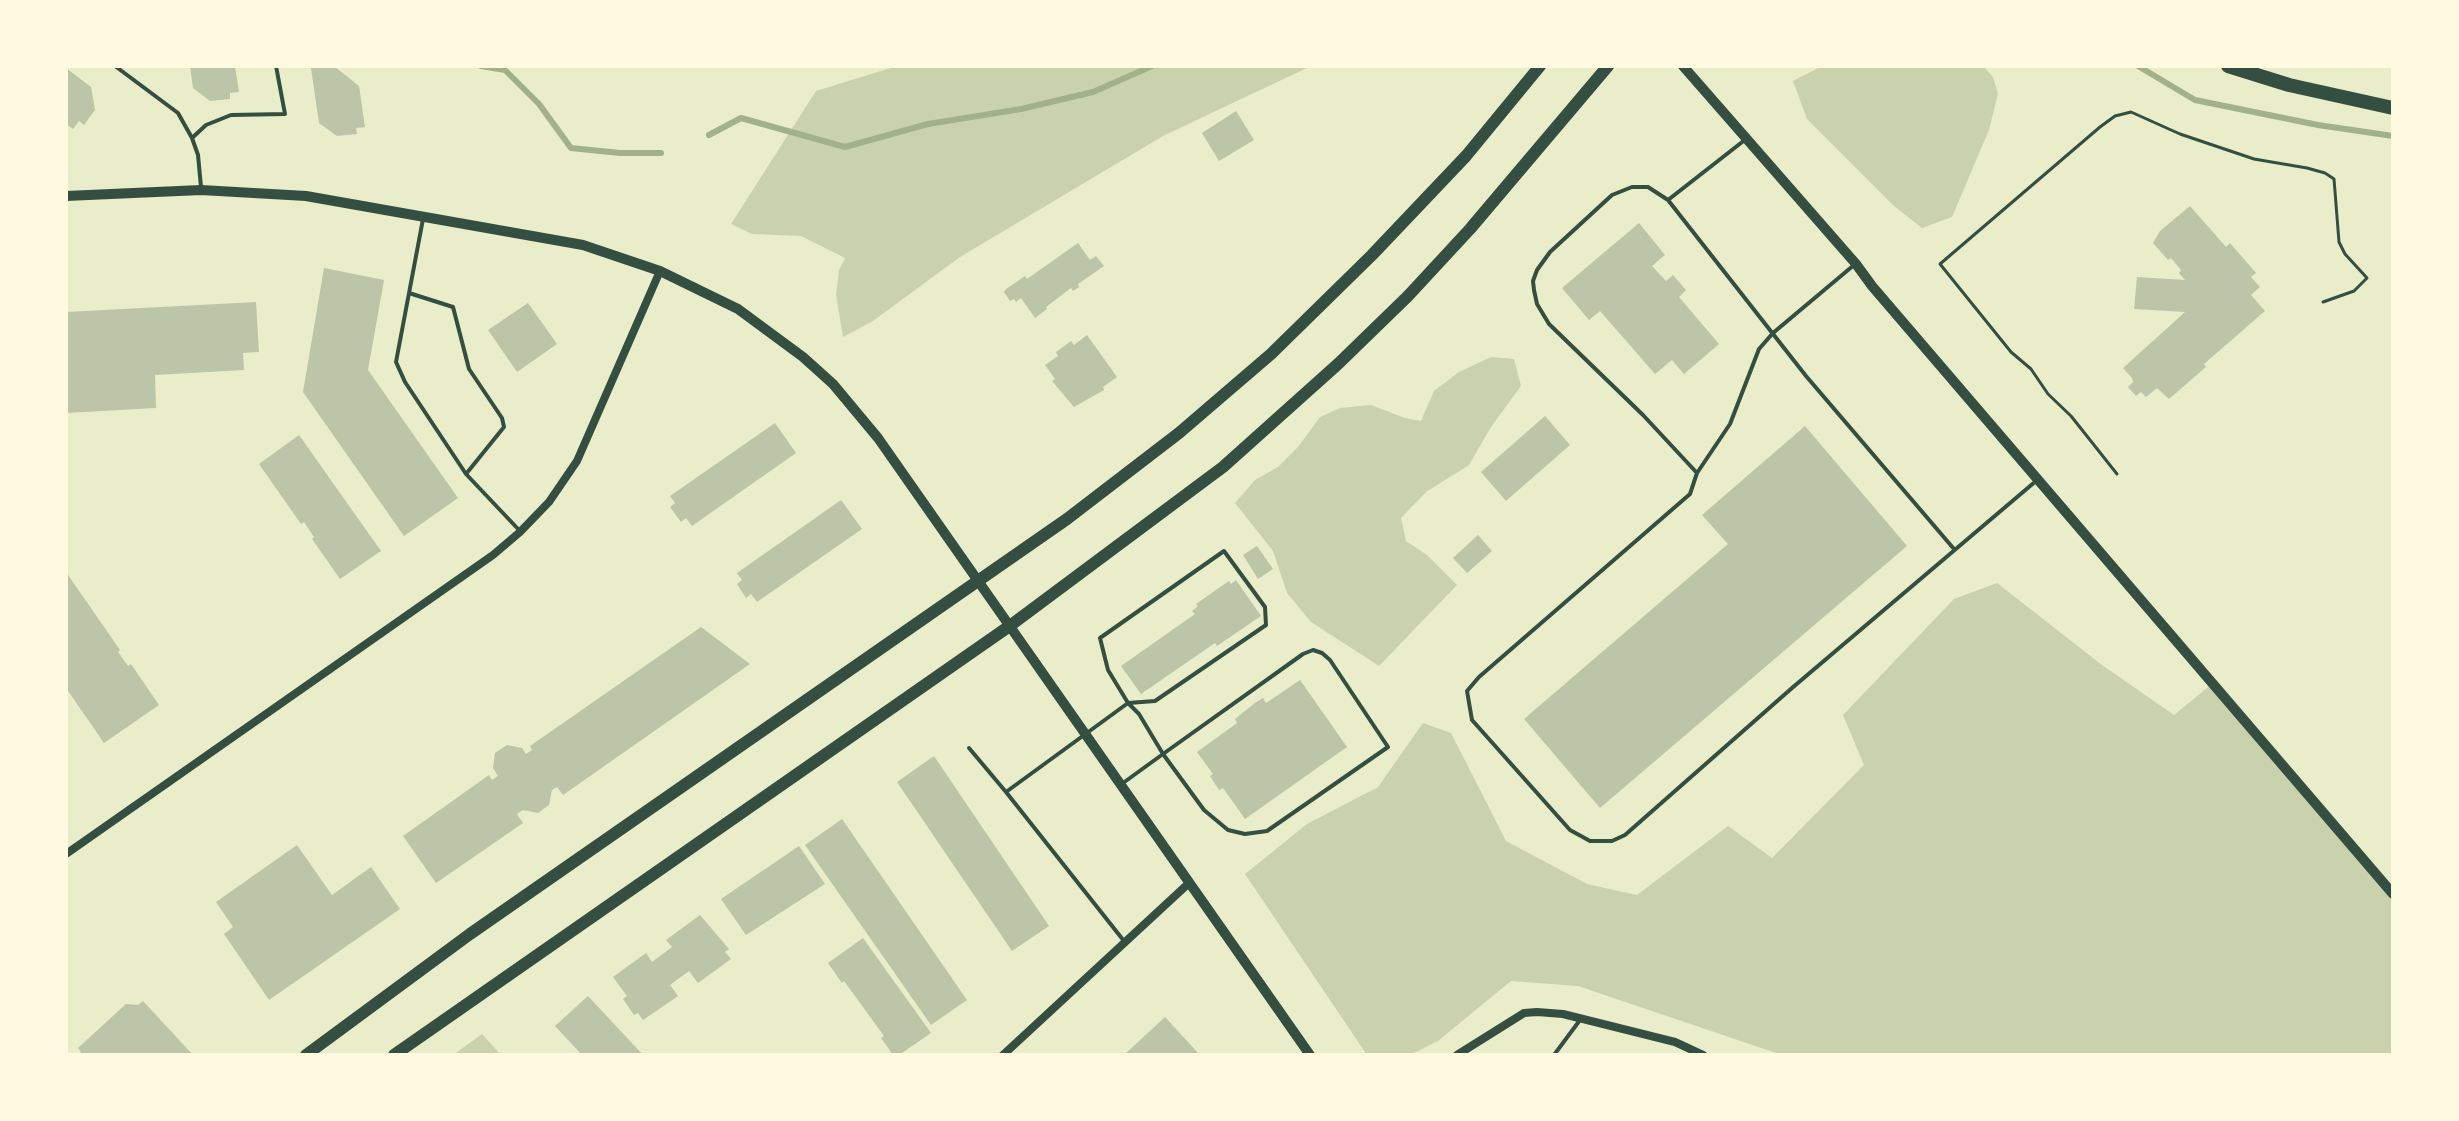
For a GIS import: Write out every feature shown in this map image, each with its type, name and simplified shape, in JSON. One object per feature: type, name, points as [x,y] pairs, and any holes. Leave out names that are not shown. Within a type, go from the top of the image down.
[{"type":"highway","points":[[2228,66],[2289,85],[2393,108]]},
{"type":"main road","points":[[306,1055],[470,934],[1125,476],[1271,354],[1422,204],[1540,66]]},
{"type":"main road","points":[[394,1055],[1011,625],[1223,467],[1338,364],[1408,296],[1470,229],[1608,66]]},
{"type":"street","points":[[1683,66],[1856,264],[2393,894]]},
{"type":"street","points":[[66,196],[201,190],[306,196],[583,245],[660,271],[738,309],[803,357],[833,384],[887,450],[1310,1055]]},
{"type":"street","points":[[66,854],[493,555],[520,532],[549,502],[577,461],[660,271]]},
{"type":"street","points":[[1003,1055],[1189,883]]},
{"type":"street","points":[[1457,1055],[1524,1013],[1563,1014],[1675,1042],[1703,1055]]},
{"type":"lane","points":[[115,66],[178,113],[198,155],[201,190]]},
{"type":"lane","points":[[192,138],[206,125],[231,115],[285,114],[276,66]]},
{"type":"lane","points":[[1668,200],[1746,139]]},
{"type":"lane","points":[[1697,473],[1643,415],[1549,324],[1537,304],[1533,281],[1550,252],[1612,195],[1632,187],[1648,187],[1668,200],[1806,376],[1954,549]]},
{"type":"lane","points":[[423,217],[396,362],[405,382],[466,474],[520,532]]},
{"type":"lane","points":[[1856,264],[1773,333],[1759,349],[1730,424],[1697,473],[1690,494],[1479,677],[1467,691],[1472,720],[1570,830],[1590,841],[1612,841],[1625,835],[2038,479]]},
{"type":"lane","points":[[409,293],[453,307],[469,369],[502,418],[504,427],[466,474]]},
{"type":"lane","points":[[1006,792],[1128,703],[1155,701],[1266,625],[1265,607],[1224,551],[1100,638],[1108,670],[1128,703],[1139,714],[1163,754],[1204,810],[1228,830],[1245,834],[1267,831],[1388,747],[1330,660],[1313,650],[1303,654],[1163,754],[1121,784]]},
{"type":"lane","points":[[969,748],[1124,941]]},
{"type":"lane","points":[[1554,1055],[1582,1019]]},
{"type":"path","points":[[2117,474],[2071,416],[2048,394],[2031,369],[2011,352],[1940,264],[2100,127],[2115,116],[2131,112],[2141,114],[2180,134],[2254,159],[2316,170],[2334,179],[2339,242],[2345,254],[2367,278],[2354,291],[2323,302]]},
{"type":"green space","points":[[897,66],[1311,66],[1163,136],[960,257],[873,321],[843,337],[836,295],[839,270],[845,258],[801,236],[752,234],[731,224],[816,91]]},
{"type":"green space","points":[[1822,66],[1983,66],[1993,77],[1998,94],[1989,130],[1952,217],[1922,228],[1894,206],[1807,119],[1793,81]]},
{"type":"green space","points":[[1491,357],[1514,359],[1521,386],[1491,427],[1469,465],[1426,492],[1401,518],[1406,541],[1427,555],[1457,585],[1379,666],[1311,622],[1287,593],[1273,551],[1235,503],[1255,480],[1278,467],[1298,447],[1320,417],[1340,408],[1371,405],[1421,421],[1434,391],[1459,372]]},
{"type":"green space","points":[[1997,583],[2102,665],[2174,715],[2213,683],[2393,894],[2393,1055],[1782,1055],[1578,986],[1511,981],[1438,1041],[1410,1055],[1367,1055],[1245,874],[1307,824],[1378,787],[1423,723],[1451,733],[1506,841],[1587,884],[1637,895],[1728,826],[1772,858],[1864,765],[1843,715],[1954,599]]},
{"type":"green space","points":[[482,1034],[501,1055],[453,1055]]},
{"type":"building","points":[[190,66],[235,66],[239,92],[230,93],[230,99],[210,101],[193,88]]},
{"type":"building","points":[[334,66],[359,86],[365,127],[356,128],[357,134],[337,136],[319,123],[311,68]]},
{"type":"building","points":[[66,68],[91,87],[95,110],[84,125],[79,121],[73,129],[66,124]]},
{"type":"building","points":[[1236,111],[1254,140],[1219,161],[1202,133]]},
{"type":"building","points":[[2190,206],[2226,247],[2230,243],[2256,273],[2251,277],[2260,287],[2251,295],[2265,311],[2169,399],[2157,388],[2146,397],[2141,392],[2136,396],[2128,387],[2133,382],[2132,378],[2123,368],[2185,312],[2134,309],[2137,277],[2185,280],[2171,258],[2168,260],[2153,243],[2160,231]]},
{"type":"building","points":[[1639,223],[1665,255],[1652,266],[1666,281],[1673,275],[1686,290],[1679,297],[1719,344],[1684,374],[1672,360],[1655,374],[1600,311],[1589,320],[1562,288]]},
{"type":"building","points":[[1078,243],[1090,260],[1096,256],[1104,266],[1035,318],[1021,298],[1016,302],[1014,299],[1010,301],[1004,292],[1006,289],[1025,276],[1027,279]]},
{"type":"building","points":[[324,268],[384,280],[368,370],[458,498],[404,536],[303,392]]},
{"type":"building","points":[[256,302],[259,352],[243,353],[244,370],[155,375],[156,408],[66,413],[66,312]]},
{"type":"building","points":[[528,303],[557,344],[517,372],[488,330]]},
{"type":"building","points":[[1087,335],[1117,377],[1103,387],[1104,390],[1074,407],[1052,381],[1055,379],[1045,365],[1071,341],[1074,345]]},
{"type":"building","points":[[1545,416],[1570,445],[1506,501],[1481,472]]},
{"type":"building","points":[[775,423],[796,453],[692,526],[686,518],[681,522],[670,507],[675,503],[670,496]]},
{"type":"building","points":[[1805,426],[1907,546],[1600,808],[1524,719],[1728,544],[1702,515]]},
{"type":"building","points":[[299,435],[381,551],[340,579],[304,522],[301,524],[259,464]]},
{"type":"building","points":[[841,500],[862,529],[757,602],[751,594],[746,598],[737,584],[742,580],[737,573]]},
{"type":"building","points":[[1478,535],[1492,551],[1467,573],[1453,558]]},
{"type":"building","points":[[1257,546],[1273,569],[1258,579],[1243,555]]},
{"type":"building","points":[[66,572],[120,650],[118,652],[128,666],[131,664],[159,705],[104,743],[66,688]]},
{"type":"building","points":[[1236,580],[1261,616],[1217,646],[1215,643],[1141,694],[1121,666],[1195,614],[1192,611],[1198,606],[1196,604],[1229,581],[1231,584]]},
{"type":"building","points":[[701,627],[750,664],[563,795],[557,787],[552,790],[549,805],[538,813],[523,810],[517,814],[523,823],[436,883],[403,836],[489,775],[492,780],[498,776],[493,768],[495,753],[507,745],[522,748],[526,754],[532,750],[530,746]]},
{"type":"building","points":[[1300,680],[1347,747],[1245,819],[1223,788],[1219,790],[1210,776],[1213,774],[1197,752],[1237,723],[1235,719],[1255,703],[1263,698],[1266,703]]},
{"type":"building","points":[[934,756],[1049,926],[1012,951],[897,782]]},
{"type":"building","points":[[842,819],[967,1000],[931,1025],[805,845]]},
{"type":"building","points":[[297,845],[332,895],[371,867],[400,909],[269,1000],[224,934],[233,927],[216,902]]},
{"type":"building","points":[[799,846],[825,884],[746,935],[721,899]]},
{"type":"building","points":[[700,915],[729,949],[725,952],[731,959],[698,983],[689,971],[670,985],[678,996],[643,1020],[638,1013],[634,1015],[623,999],[627,996],[613,977],[646,953],[652,962],[672,947],[666,940]]},
{"type":"building","points":[[863,938],[931,1033],[899,1055],[893,1055],[881,1038],[884,1036],[828,963]]},
{"type":"building","points":[[588,996],[643,1055],[582,1055],[555,1026]]},
{"type":"building","points":[[143,1001],[193,1055],[78,1055],[81,1052],[78,1048],[126,1004],[138,1005]]},
{"type":"building","points":[[1165,1017],[1200,1055],[1124,1055]]},
{"type":"waterway","points":[[481,66],[505,70],[539,104],[571,148],[661,153]]},
{"type":"waterway","points":[[709,135],[741,118],[845,147],[928,124],[1021,109],[1093,92],[1152,66]]},
{"type":"waterway","points":[[2138,66],[2195,100],[2318,125],[2393,136]]}]
